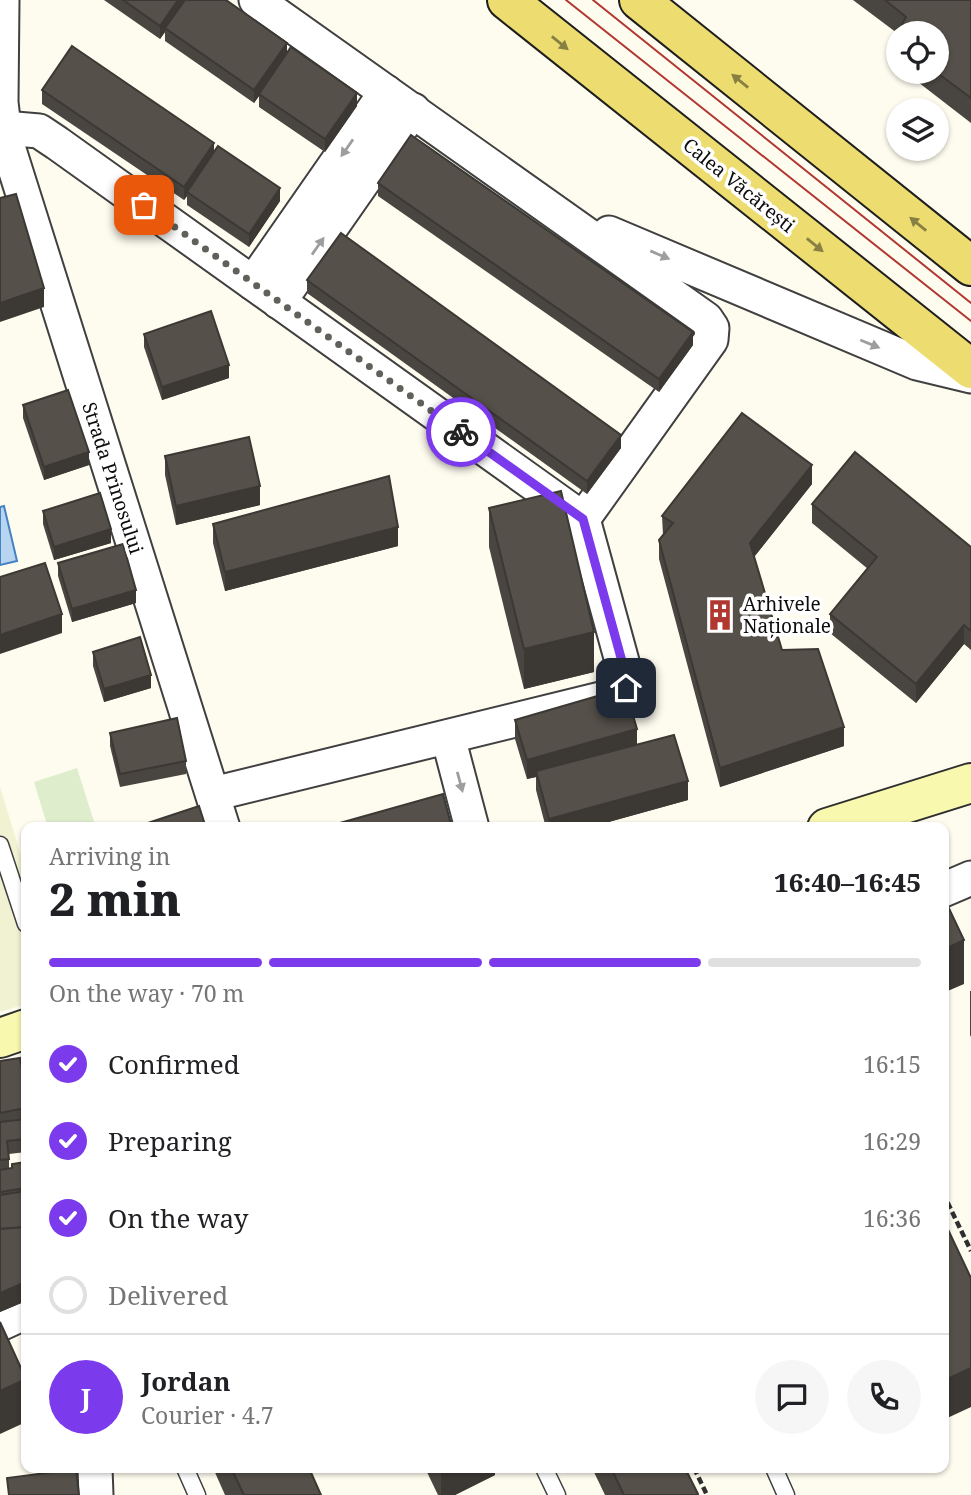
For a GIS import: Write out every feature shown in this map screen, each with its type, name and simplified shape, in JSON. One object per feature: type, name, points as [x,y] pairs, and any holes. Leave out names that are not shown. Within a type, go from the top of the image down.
[{"type":"main road","name":"Calea Văcărești","points":[[507,0],[971,369]]},
{"type":"main road","points":[[639,0],[971,266]]},
{"type":"street","name":"Strada Prinosului","points":[[2,0],[4,128],[221,822]]},
{"type":"street","points":[[256,0],[706,319],[712,328],[711,340],[583,519]]},
{"type":"street","points":[[266,293],[400,101]]},
{"type":"street","points":[[4,128],[38,131],[583,519],[626,676],[626,688],[617,695],[213,794]]},
{"type":"street","points":[[552,209],[917,363],[971,376]]},
{"type":"street","points":[[448,737],[470,822]]},
{"type":"street","points":[[846,822],[971,783]]},
{"type":"street","points":[[949,888],[971,878]]},
{"type":"street","points":[[0,1038],[21,1031]]},
{"type":"street","points":[[0,1324],[21,1314]]},
{"type":"street","points":[[95,1473],[96,1495]]},
{"type":"lane","points":[[0,845],[21,909]]},
{"type":"lane","points":[[187,1473],[197,1495]]},
{"type":"lane","points":[[546,1473],[557,1495]]},
{"type":"lane","points":[[776,1473],[786,1495]]},
{"type":"path","points":[[949,1205],[971,1251]]},
{"type":"path","points":[[696,1473],[707,1495]]},
{"type":"green space","points":[[77,768],[94,822],[46,822],[34,782]]},
{"type":"green space","points":[[0,787],[21,856],[21,1006],[0,1012]]},
{"type":"water","points":[[4,506],[17,561],[0,565],[0,507]]},
{"type":"building","points":[[123,0],[178,0],[160,26]]},
{"type":"building","points":[[185,0],[226,0],[287,43],[254,90],[165,28]]},
{"type":"building","points":[[885,0],[971,0],[971,98],[949,82],[949,21],[904,21],[906,17]]},
{"type":"building","points":[[72,46],[214,143],[184,187],[42,90]]},
{"type":"building","points":[[291,47],[357,93],[325,139],[259,94]]},
{"type":"building","points":[[411,135],[693,332],[659,379],[378,183]]},
{"type":"building","points":[[218,146],[280,188],[249,234],[187,192]]},
{"type":"building","points":[[16,194],[44,288],[0,303],[0,198]]},
{"type":"building","points":[[341,233],[621,435],[587,481],[307,280]]},
{"type":"building","points":[[211,311],[229,365],[162,387],[144,334]]},
{"type":"building","points":[[68,390],[89,452],[44,467],[23,405]]},
{"type":"building","name":"Arhivele Naționale","points":[[742,413],[812,465],[750,543],[782,650],[818,649],[844,727],[720,768],[659,540],[673,523],[662,516]]},
{"type":"building","points":[[249,437],[260,486],[176,506],[165,456]]},
{"type":"building","name":"Arhivele Naționale","points":[[855,452],[971,547],[971,631],[964,625],[916,684],[830,614],[877,557],[812,504]]},
{"type":"building","points":[[389,476],[398,527],[225,572],[213,524]]},
{"type":"building","points":[[561,491],[594,632],[524,649],[489,508]]},
{"type":"building","points":[[100,493],[111,529],[54,547],[43,511]]},
{"type":"building","points":[[123,544],[136,590],[72,609],[58,563]]},
{"type":"building","points":[[45,563],[62,614],[0,635],[0,577]]},
{"type":"building","points":[[140,637],[151,675],[104,689],[93,652]]},
{"type":"building","points":[[625,688],[637,729],[527,760],[515,720]]},
{"type":"building","points":[[177,718],[186,761],[120,774],[110,733]]},
{"type":"building","points":[[674,735],[688,781],[549,819],[536,771]]},
{"type":"building","points":[[443,794],[450,822],[343,822]]},
{"type":"building","points":[[199,806],[204,822],[151,822]]},
{"type":"building","points":[[949,909],[964,940],[949,947]]},
{"type":"building","points":[[20,1058],[21,1109],[0,1113],[0,1061]]},
{"type":"building","points":[[21,1120],[21,1140],[7,1141],[9,1159],[0,1160],[0,1122]]},
{"type":"building","points":[[21,1163],[21,1189],[0,1192],[0,1170],[12,1168],[12,1164]]},
{"type":"building","points":[[21,1192],[21,1227],[0,1229],[0,1195]]},
{"type":"building","points":[[21,1227],[21,1284],[0,1293],[0,1229]]},
{"type":"building","points":[[949,1232],[971,1278],[971,1368],[949,1378]]},
{"type":"building","points":[[0,1322],[21,1368],[21,1381],[0,1391]]},
{"type":"building","points":[[45,1473],[76,1473],[79,1495],[9,1495],[7,1478]]},
{"type":"building","points":[[233,1473],[311,1473],[321,1495],[244,1495]]},
{"type":"building","points":[[613,1473],[688,1473],[698,1494],[695,1495],[624,1495]]},
{"type":"tram line","points":[[566,0],[971,321]]},
{"type":"tram line","points":[[593,0],[971,303]]},
{"type":"way so far","points":[[144,205],[461,432]]},
{"type":"place","name":"Arhivele Naționale","points":[[720,615]]},
{"type":"route","points":[[461,432],[583,519],[626,676],[626,688]]}]
